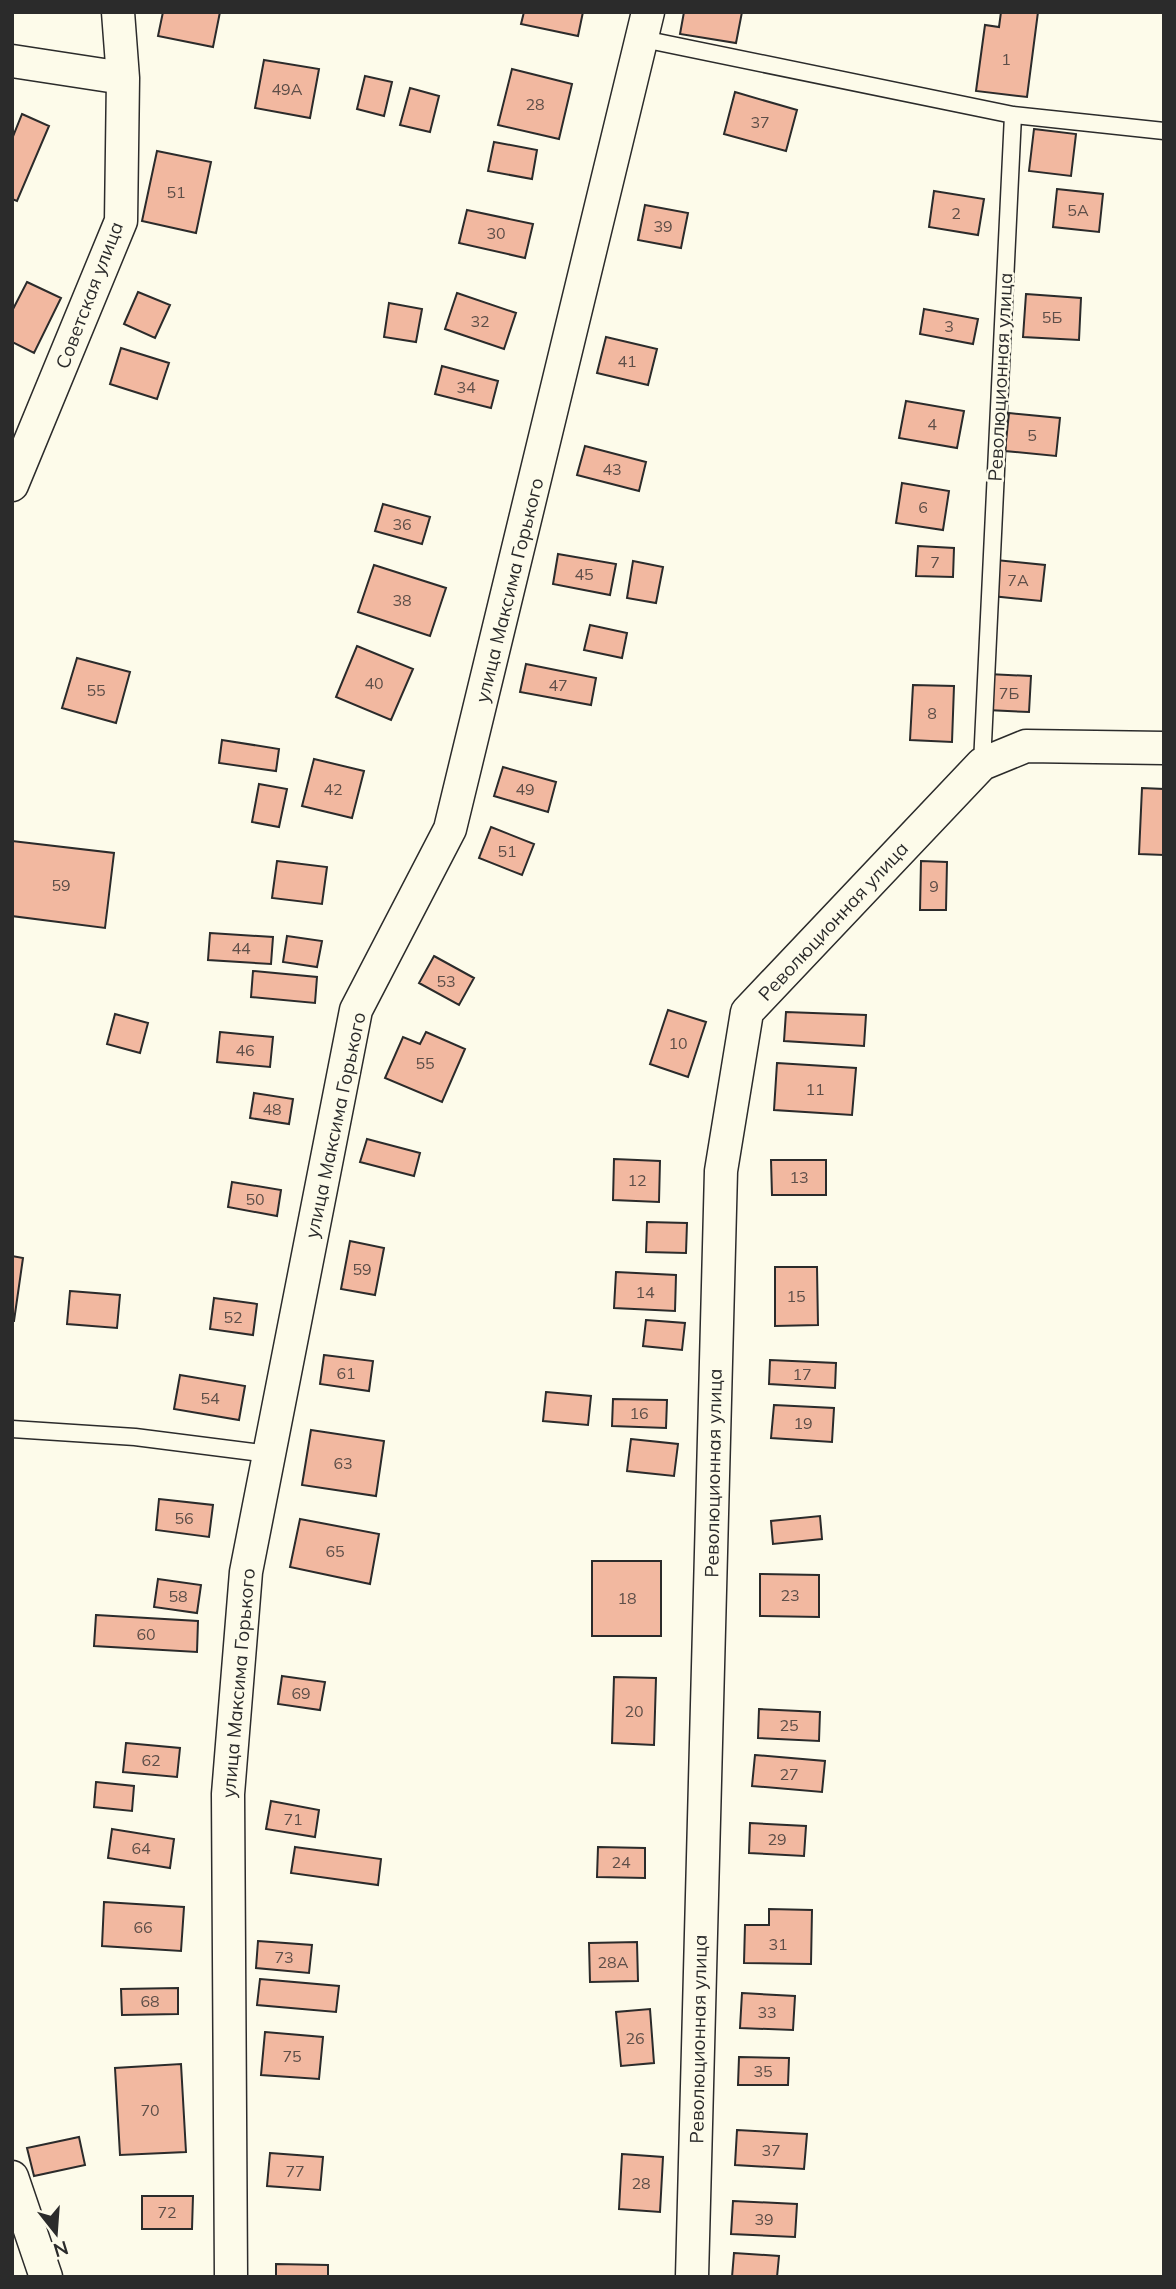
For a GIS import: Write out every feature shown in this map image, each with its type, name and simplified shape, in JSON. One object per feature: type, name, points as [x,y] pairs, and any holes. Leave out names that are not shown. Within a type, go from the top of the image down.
[{"type":"street","name":"Советская улица","points":[[12,485],[121,221],[123,78],[118,12]]},
{"type":"street","name":"улица Максима Горького","points":[[231,2277],[228,1794],[246,1572],[356,1010],[450,829],[645,26]]},
{"type":"street","points":[[12,61],[123,78]]},
{"type":"street","name":"Революционная улица","points":[[692,2277],[721,1171],[747,1012],[982,764],[1026,746],[1164,748]]},
{"type":"street","points":[[12,2177],[46,2277]]},
{"type":"lane","points":[[645,26],[1013,115],[1164,131]]},
{"type":"lane","name":"Революционная улица","points":[[982,764],[1013,115]]},
{"type":"lane","points":[[12,1429],[135,1437],[270,1454]]},
{"type":"building","points":[[163,12],[220,12],[213,47],[158,36]]},
{"type":"building","points":[[524,12],[583,12],[578,36],[521,24]]},
{"type":"building","points":[[684,12],[742,12],[736,43],[680,34]]},
{"type":"building","points":[[1001,12],[1038,12],[1027,97],[976,91],[985,25],[999,27]]},
{"type":"building","points":[[264,60],[319,69],[310,118],[255,108]]},
{"type":"building","points":[[512,69],[572,84],[559,139],[498,125]]},
{"type":"building","points":[[365,76],[392,82],[384,116],[357,109]]},
{"type":"building","points":[[410,88],[439,96],[430,132],[400,125]]},
{"type":"building","points":[[735,92],[797,110],[786,151],[724,134]]},
{"type":"building","points":[[22,114],[49,126],[17,201],[12,199],[12,139]]},
{"type":"building","points":[[1034,129],[1076,134],[1071,176],[1029,171]]},
{"type":"building","points":[[494,142],[537,150],[532,179],[488,171]]},
{"type":"building","points":[[157,151],[211,162],[196,233],[142,221]]},
{"type":"building","points":[[1057,189],[1103,194],[1099,232],[1053,227]]},
{"type":"building","points":[[934,191],[984,199],[978,235],[929,227]]},
{"type":"building","points":[[645,205],[688,213],[681,248],[638,240]]},
{"type":"building","points":[[467,210],[533,224],[525,258],[459,243]]},
{"type":"building","points":[[27,282],[61,298],[34,353],[12,342],[12,311]]},
{"type":"building","points":[[138,292],[170,305],[155,338],[124,324]]},
{"type":"building","points":[[457,293],[516,313],[504,349],[445,329]]},
{"type":"building","points":[[1026,294],[1081,298],[1079,340],[1023,337]]},
{"type":"building","points":[[389,303],[422,309],[416,342],[384,337]]},
{"type":"building","points":[[924,309],[978,319],[973,344],[920,334]]},
{"type":"building","points":[[606,337],[657,349],[648,385],[597,373]]},
{"type":"building","points":[[121,348],[169,363],[157,399],[110,384]]},
{"type":"building","points":[[442,366],[498,381],[491,408],[435,394]]},
{"type":"building","points":[[906,401],[964,411],[957,448],[899,438]]},
{"type":"building","points":[[1009,413],[1060,418],[1056,456],[1005,451]]},
{"type":"building","points":[[585,446],[646,462],[639,491],[577,475]]},
{"type":"building","points":[[902,483],[949,491],[943,530],[896,523]]},
{"type":"building","points":[[383,504],[430,517],[422,544],[375,531]]},
{"type":"building","points":[[918,546],[954,548],[953,577],[916,576]]},
{"type":"building","points":[[558,554],[616,564],[610,595],[553,584]]},
{"type":"building","points":[[996,560],[1045,565],[1041,601],[992,596]]},
{"type":"building","points":[[633,561],[663,567],[656,603],[627,598]]},
{"type":"building","points":[[374,565],[446,588],[430,636],[358,612]]},
{"type":"building","points":[[590,625],[627,633],[622,658],[584,650]]},
{"type":"building","points":[[357,646],[413,669],[391,720],[336,697]]},
{"type":"building","points":[[77,658],[130,672],[116,723],[62,708]]},
{"type":"building","points":[[526,664],[596,678],[591,705],[520,692]]},
{"type":"building","points":[[988,674],[1031,676],[1029,712],[987,710]]},
{"type":"building","points":[[913,685],[954,686],[952,742],[910,740]]},
{"type":"building","points":[[222,740],[279,749],[276,771],[219,763]]},
{"type":"building","points":[[314,759],[364,771],[352,818],[302,806]]},
{"type":"building","points":[[503,767],[556,782],[548,812],[494,796]]},
{"type":"building","points":[[259,784],[287,789],[279,827],[252,822]]},
{"type":"building","points":[[1142,788],[1164,789],[1164,855],[1139,854]]},
{"type":"building","points":[[491,827],[534,844],[522,875],[479,858]]},
{"type":"building","points":[[12,841],[114,853],[105,928],[12,916]]},
{"type":"building","points":[[277,861],[327,867],[322,904],[272,898]]},
{"type":"building","points":[[921,861],[947,862],[946,910],[920,910]]},
{"type":"building","points":[[210,933],[273,937],[271,964],[208,960]]},
{"type":"building","points":[[287,936],[322,941],[317,967],[283,962]]},
{"type":"building","points":[[434,956],[474,978],[459,1005],[419,983]]},
{"type":"building","points":[[253,971],[317,977],[315,1003],[251,997]]},
{"type":"building","points":[[668,1010],[706,1022],[688,1077],[650,1064]]},
{"type":"building","points":[[786,1012],[866,1015],[864,1046],[784,1041]]},
{"type":"building","points":[[115,1014],[148,1023],[140,1053],[107,1044]]},
{"type":"building","points":[[220,1032],[273,1037],[270,1067],[217,1062]]},
{"type":"building","points":[[426,1032],[465,1049],[442,1102],[385,1078],[403,1037],[420,1044]]},
{"type":"building","points":[[777,1063],[856,1068],[852,1115],[774,1110]]},
{"type":"building","points":[[254,1093],[293,1099],[289,1124],[250,1118]]},
{"type":"building","points":[[367,1139],[420,1153],[414,1176],[360,1162]]},
{"type":"building","points":[[614,1159],[660,1161],[659,1202],[613,1200]]},
{"type":"building","points":[[771,1160],[826,1160],[826,1195],[772,1195]]},
{"type":"building","points":[[232,1182],[281,1190],[277,1216],[228,1207]]},
{"type":"building","points":[[647,1222],[687,1223],[686,1253],[646,1252]]},
{"type":"building","points":[[350,1241],[384,1248],[375,1295],[341,1289]]},
{"type":"building","points":[[12,1256],[23,1258],[14,1321],[12,1321]]},
{"type":"building","points":[[775,1267],[817,1267],[818,1325],[775,1326]]},
{"type":"building","points":[[616,1272],[676,1275],[675,1311],[614,1308]]},
{"type":"building","points":[[70,1291],[120,1295],[117,1328],[67,1324]]},
{"type":"building","points":[[214,1298],[257,1304],[253,1335],[210,1329]]},
{"type":"building","points":[[646,1320],[685,1323],[682,1350],[643,1346]]},
{"type":"building","points":[[324,1355],[373,1361],[369,1391],[320,1384]]},
{"type":"building","points":[[770,1360],[836,1363],[835,1388],[769,1384]]},
{"type":"building","points":[[180,1375],[245,1386],[239,1420],[174,1409]]},
{"type":"building","points":[[546,1392],[591,1396],[588,1425],[543,1421]]},
{"type":"building","points":[[613,1399],[667,1400],[666,1428],[612,1426]]},
{"type":"building","points":[[774,1405],[834,1408],[832,1442],[771,1438]]},
{"type":"building","points":[[311,1430],[384,1441],[376,1496],[302,1485]]},
{"type":"building","points":[[631,1439],[678,1444],[674,1476],[627,1471]]},
{"type":"building","points":[[159,1499],[213,1505],[209,1537],[156,1530]]},
{"type":"building","points":[[820,1516],[822,1539],[773,1544],[771,1521]]},
{"type":"building","points":[[300,1519],[379,1534],[370,1584],[290,1567]]},
{"type":"building","points":[[592,1561],[661,1561],[661,1636],[592,1636]]},
{"type":"building","points":[[760,1574],[819,1575],[819,1617],[760,1616]]},
{"type":"building","points":[[158,1579],[201,1585],[197,1613],[154,1607]]},
{"type":"building","points":[[96,1615],[198,1621],[197,1652],[94,1646]]},
{"type":"building","points":[[282,1676],[325,1682],[320,1710],[278,1704]]},
{"type":"building","points":[[614,1677],[656,1678],[654,1745],[612,1743]]},
{"type":"building","points":[[759,1709],[820,1712],[819,1741],[758,1738]]},
{"type":"building","points":[[126,1743],[180,1748],[177,1777],[123,1772]]},
{"type":"building","points":[[755,1755],[825,1761],[822,1792],[752,1786]]},
{"type":"building","points":[[96,1782],[134,1786],[132,1811],[94,1807]]},
{"type":"building","points":[[271,1801],[319,1810],[315,1837],[266,1829]]},
{"type":"building","points":[[750,1823],[806,1826],[804,1856],[749,1853]]},
{"type":"building","points":[[112,1829],[174,1839],[170,1868],[108,1858]]},
{"type":"building","points":[[295,1847],[381,1859],[378,1885],[291,1873]]},
{"type":"building","points":[[598,1847],[645,1848],[645,1878],[597,1877]]},
{"type":"building","points":[[104,1902],[184,1907],[181,1951],[102,1946]]},
{"type":"building","points":[[769,1909],[812,1910],[811,1964],[744,1963],[745,1925],[769,1925]]},
{"type":"building","points":[[258,1941],[312,1945],[309,1973],[256,1968]]},
{"type":"building","points":[[637,1942],[638,1981],[590,1982],[589,1943]]},
{"type":"building","points":[[260,1979],[339,1986],[336,2012],[257,2005]]},
{"type":"building","points":[[178,1988],[178,2014],[122,2015],[121,1989]]},
{"type":"building","points":[[742,1993],[795,1996],[793,2030],[740,2028]]},
{"type":"building","points":[[650,2009],[654,2063],[621,2066],[616,2012]]},
{"type":"building","points":[[265,2032],[323,2037],[319,2079],[261,2075]]},
{"type":"building","points":[[739,2057],[789,2058],[788,2085],[738,2085]]},
{"type":"building","points":[[181,2064],[186,2152],[120,2155],[115,2068]]},
{"type":"building","points":[[737,2130],[807,2134],[804,2169],[735,2165]]},
{"type":"building","points":[[79,2137],[85,2165],[34,2176],[27,2148]]},
{"type":"building","points":[[270,2153],[323,2157],[320,2190],[267,2186]]},
{"type":"building","points":[[622,2154],[663,2157],[660,2212],[619,2209]]},
{"type":"building","points":[[142,2196],[193,2196],[192,2229],[142,2229]]},
{"type":"building","points":[[733,2201],[797,2204],[795,2237],[731,2234]]},
{"type":"building","points":[[734,2253],[779,2256],[777,2277],[732,2277]]},
{"type":"building","points":[[276,2264],[328,2265],[328,2277],[276,2277]]}]
